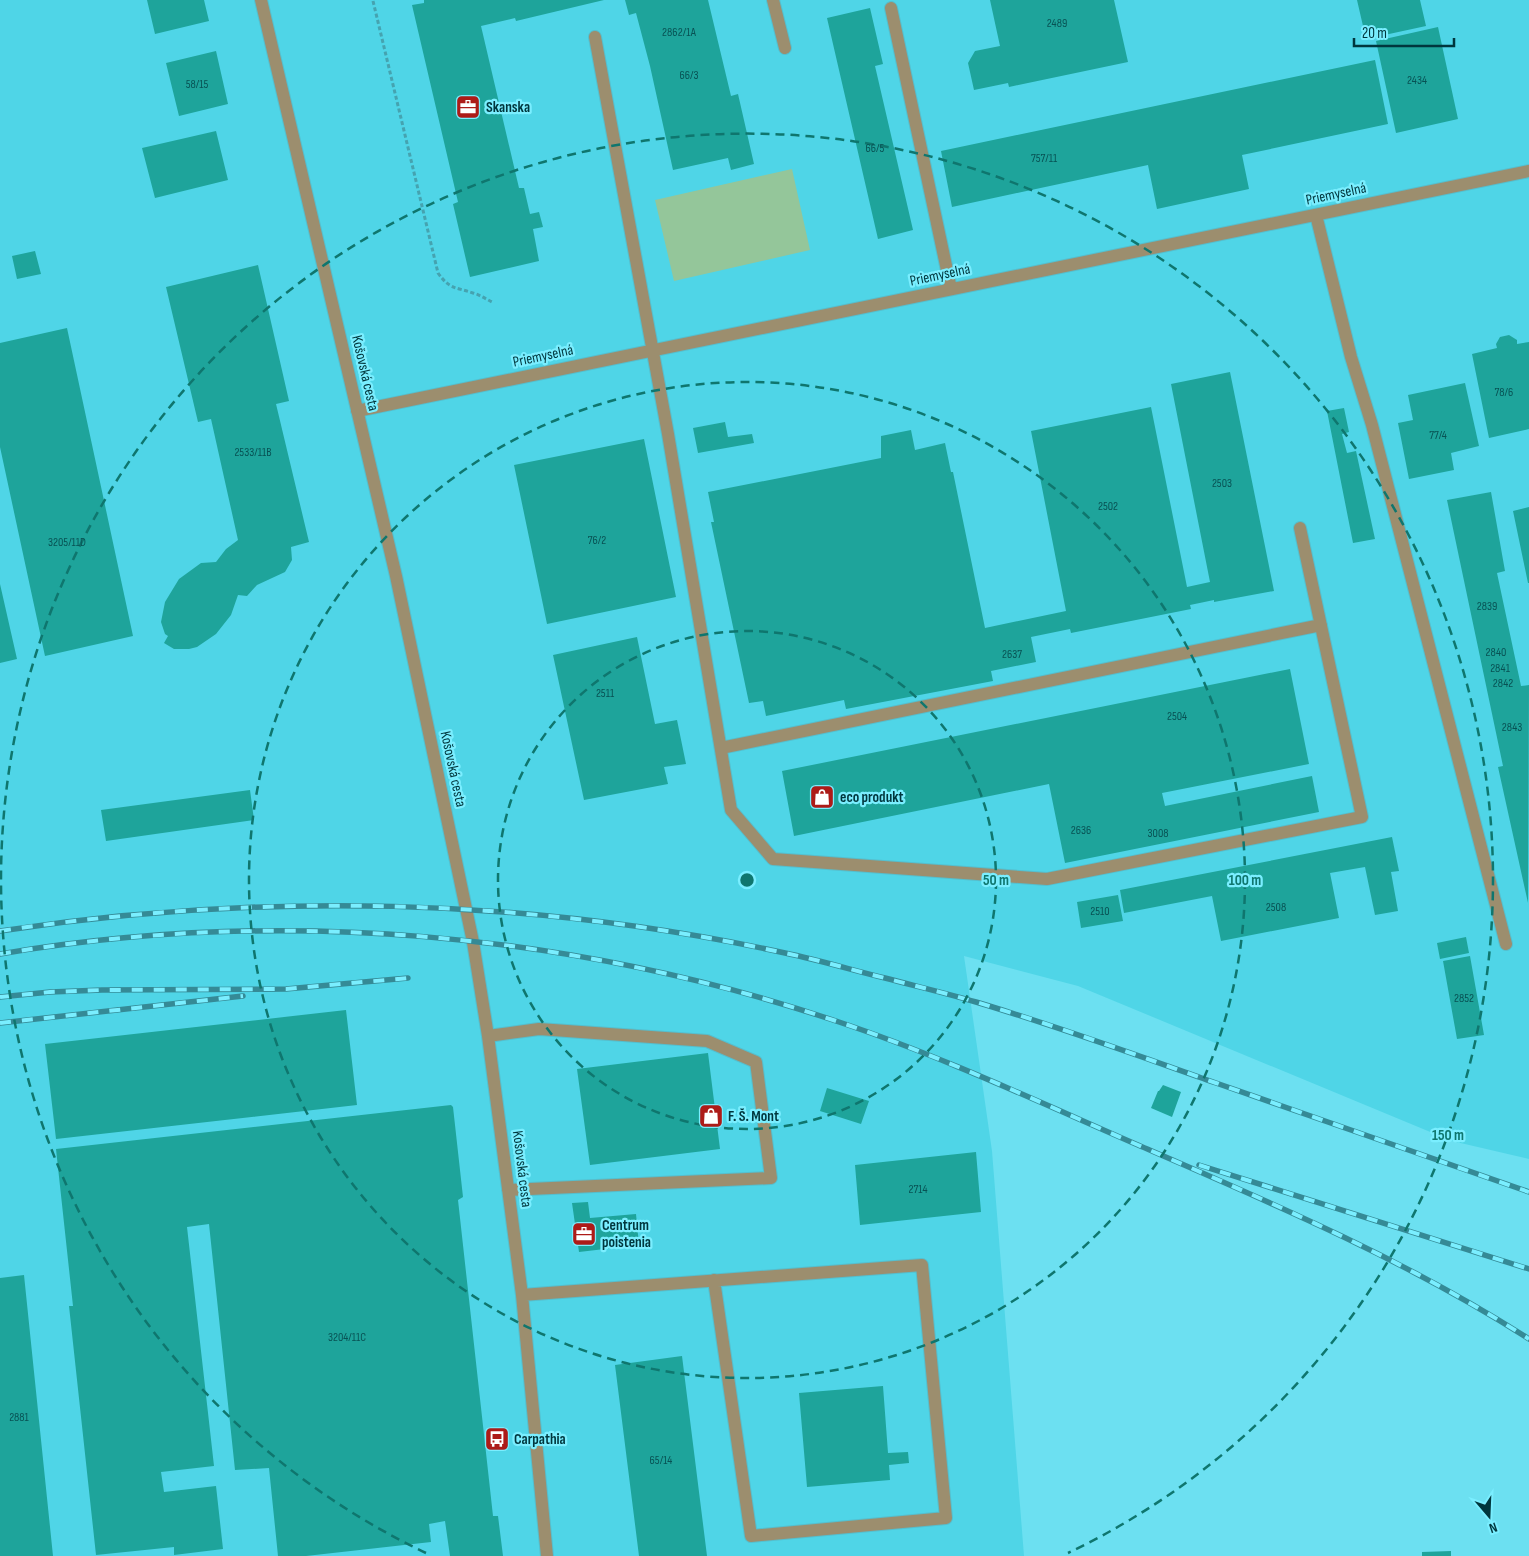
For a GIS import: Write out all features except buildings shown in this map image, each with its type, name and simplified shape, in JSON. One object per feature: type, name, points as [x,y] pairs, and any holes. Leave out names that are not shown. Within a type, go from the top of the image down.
[{"type":"street","name":"Košovská cesta","points":[[261,0],[396,576],[473,942],[488,1036],[522,1294],[547,1556]]},
{"type":"street","points":[[773,0],[785,48]]},
{"type":"street","points":[[891,8],[951,289]]},
{"type":"street","points":[[595,37],[653,350],[731,810],[773,859],[1047,879],[1362,817],[1300,528]]},
{"type":"street","name":"Priemyselná","points":[[357,411],[1529,171]]},
{"type":"street","points":[[1316,215],[1351,357],[1372,424],[1506,944]]},
{"type":"street","points":[[721,748],[1321,626]]},
{"type":"street","points":[[488,1036],[539,1029],[707,1041],[756,1062],[771,1178],[508,1190]]},
{"type":"street","points":[[522,1294],[714,1280],[922,1265],[946,1518],[750,1536],[714,1280]]},
{"type":"path","points":[[373,1],[438,273],[445,283],[453,288],[473,293],[492,302]]},
{"type":"shaded area","points":[[0,0],[1529,0],[1529,1159],[1452,1141],[1078,986],[964,956],[992,1151],[1024,1556],[0,1556]]},
{"type":"green space","points":[[792,169],[810,250],[674,281],[655,200]]},
{"type":"railway","points":[[0,931],[98,918],[196,910],[294,906],[393,906],[492,911],[590,920],[688,934],[810,959],[1006,1011],[1529,1192]]},
{"type":"railway","points":[[0,954],[105,940],[211,932],[317,931],[424,937],[529,949],[634,967],[737,991],[877,1035],[990,1080],[1338,1234],[1435,1284],[1529,1339]]},
{"type":"railway","points":[[0,997],[50,992],[102,990],[286,989],[408,978]]},
{"type":"railway","points":[[0,1023],[243,996]]},
{"type":"railway","points":[[1199,1165],[1529,1269]]},
{"type":"place","name":"Skanska","points":[[468,107]]},
{"type":"place","name":"eco produkt","points":[[822,797]]},
{"type":"place","name":"F. Š. Mont","points":[[711,1116]]},
{"type":"place","name":"Centrum poistenia","points":[[584,1234]]},
{"type":"place","name":"Carpathia","points":[[497,1439]]}]
